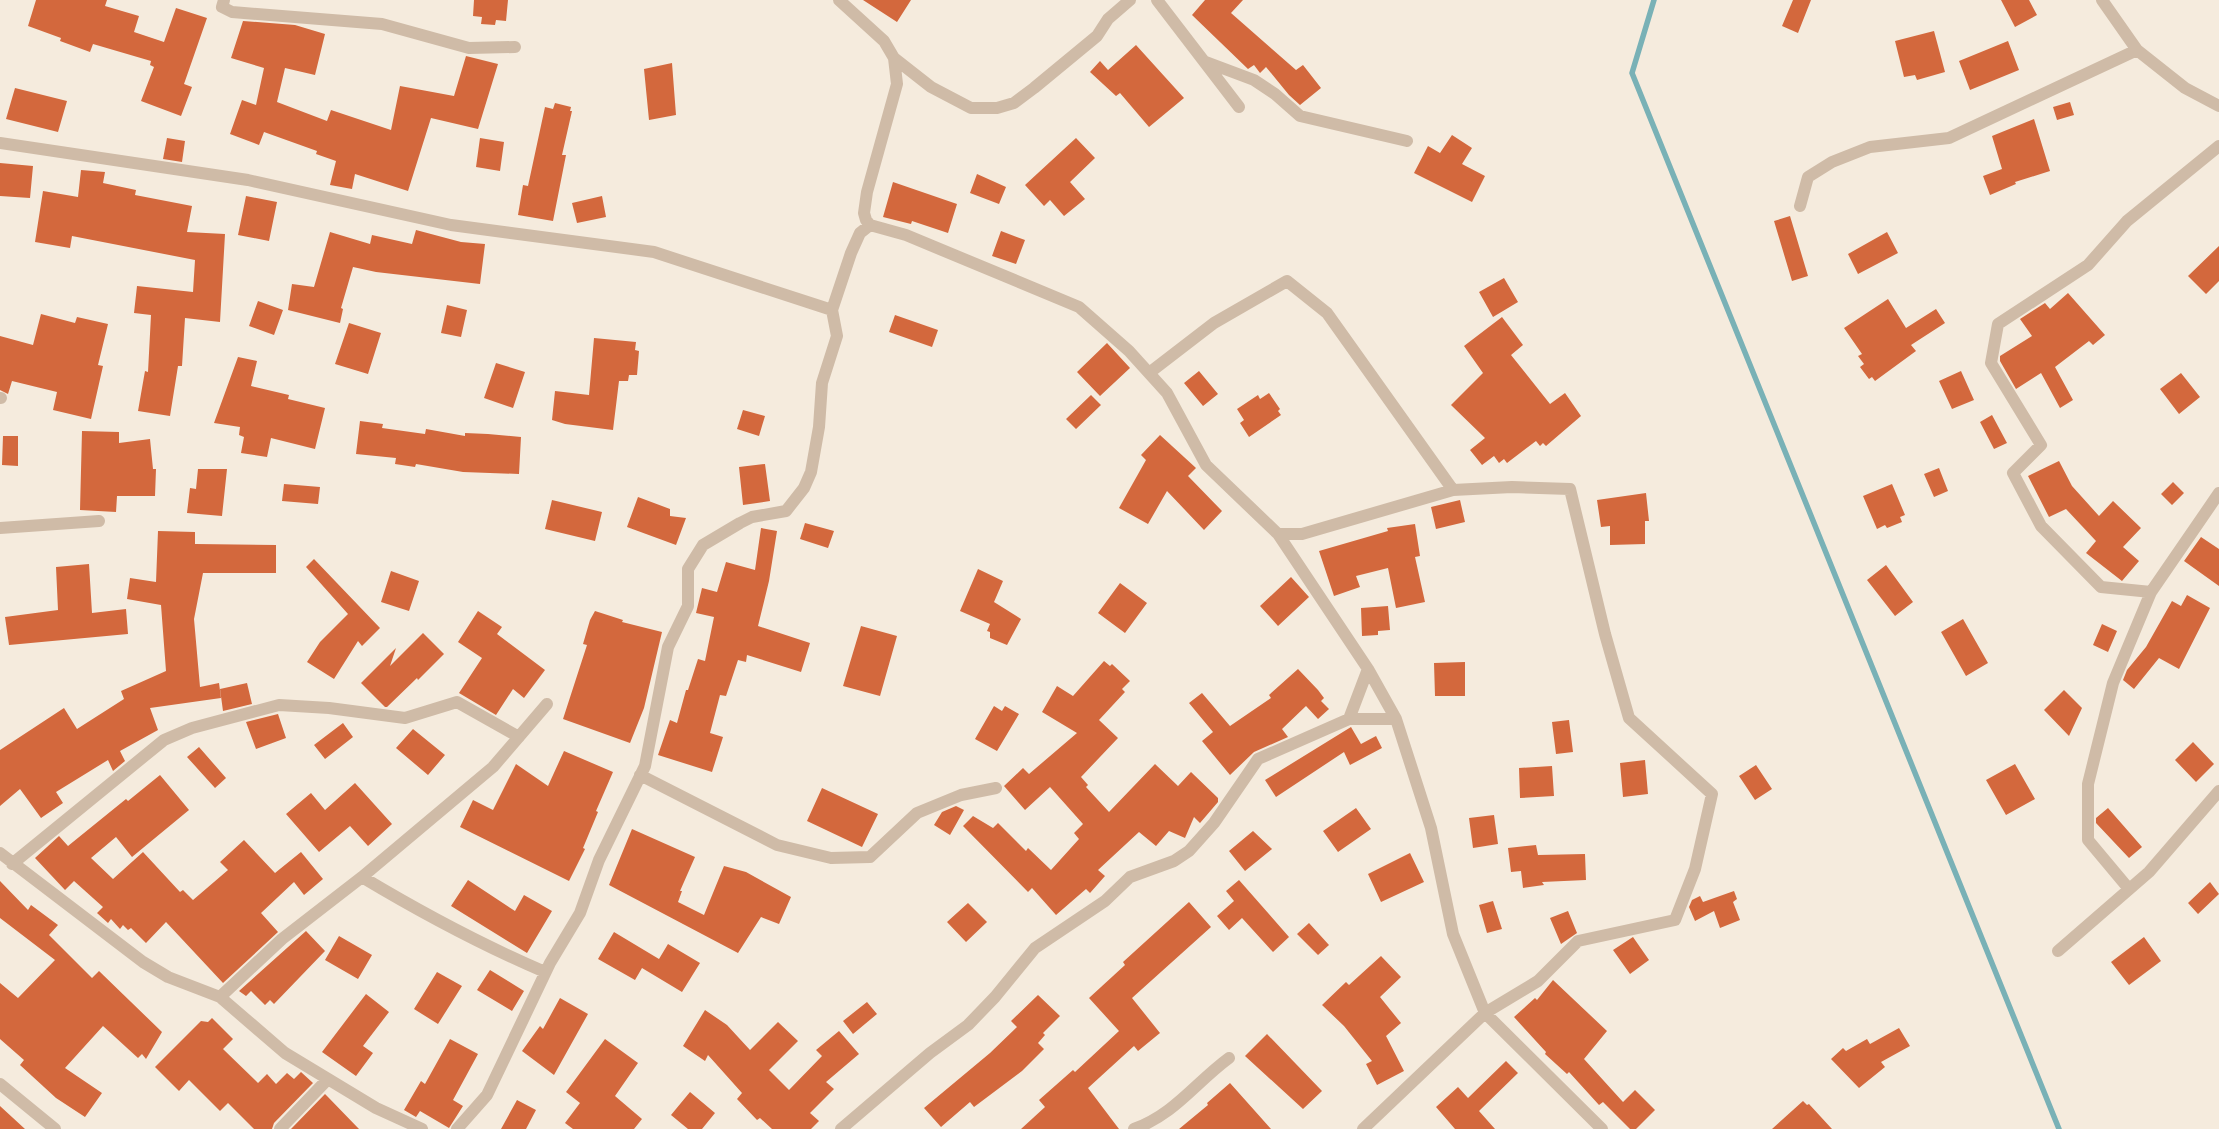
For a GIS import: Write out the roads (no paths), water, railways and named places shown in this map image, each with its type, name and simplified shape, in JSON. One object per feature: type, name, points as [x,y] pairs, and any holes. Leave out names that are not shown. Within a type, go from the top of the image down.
[{"type":"street","points":[[224,0],[222,7],[232,12],[382,24],[469,48],[515,47]]},
{"type":"street","points":[[839,0],[884,41],[894,58],[931,87],[972,108],[997,108],[1014,103],[1097,36],[1108,19],[1130,0]]},
{"type":"street","points":[[1157,0],[1239,107]]},
{"type":"street","points":[[2102,0],[2137,50],[2185,88],[2219,106]]},
{"type":"street","points":[[1800,206],[1808,178],[1832,162],[1870,147],[1949,138],[2137,50]]},
{"type":"street","points":[[894,58],[897,84],[867,192],[864,213],[866,220],[870,225],[906,235],[1079,308],[1129,351],[1167,393],[1206,465],[1278,534],[1368,669],[1396,719],[1431,828],[1453,934],[1485,1013],[1602,1129]]},
{"type":"street","points":[[1206,62],[1254,80],[1300,116],[1407,141]]},
{"type":"street","points":[[0,143],[248,180],[451,225],[654,252],[832,310]]},
{"type":"street","points":[[2151,592],[2101,587],[2041,526],[2013,472],[2041,445],[1991,363],[1998,324],[2088,265],[2127,221],[2219,146]]},
{"type":"street","points":[[458,1129],[487,1095],[545,972],[580,913],[599,860],[645,766],[668,647],[688,606],[688,569],[703,545],[740,523],[752,517],[786,511],[804,488],[812,472],[819,427],[822,383],[836,336],[832,310],[851,253],[860,233],[870,225]]},
{"type":"street","points":[[1149,374],[1214,323],[1287,281],[1327,312],[1453,490]]},
{"type":"street","points":[[1278,534],[1302,534],[1453,490],[1512,487],[1570,489],[1605,634],[1629,718],[1712,794],[1695,869],[1675,920],[1578,941],[1538,981],[1485,1013],[1363,1129]]},
{"type":"street","points":[[2129,889],[2088,840],[2088,784],[2112,683],[2151,592],[2219,493]]},
{"type":"street","points":[[0,528],[99,521]]},
{"type":"street","points":[[1349,719],[1368,669]]},
{"type":"street","points":[[12,864],[164,740],[192,728],[279,705],[329,708],[405,718],[456,702],[519,737]]},
{"type":"street","points":[[220,997],[282,939],[362,878],[493,767],[547,704]]},
{"type":"street","points":[[850,1127],[930,1053],[968,1025],[995,997],[1035,948],[1105,901],[1130,877],[1174,861],[1189,851],[1214,822],[1258,758],[1349,719],[1396,719]]},
{"type":"street","points":[[640,775],[777,845],[831,858],[870,857],[917,812],[962,795],[996,788]]},
{"type":"street","points":[[2058,951],[2149,872],[2219,791]]},
{"type":"street","points":[[0,853],[143,962],[168,977],[220,997],[285,1053],[376,1108],[422,1129]]},
{"type":"street","points":[[362,878],[422,913],[508,957],[545,972]]},
{"type":"street","points":[[1134,1129],[1154,1122],[1168,1112],[1192,1092],[1211,1071],[1229,1058]]},
{"type":"street","points":[[280,1129],[327,1080]]},
{"type":"street","points":[[0,1084],[55,1129]]},
{"type":"waterway","points":[[1654,0],[1632,73],[2059,1129]]}]
